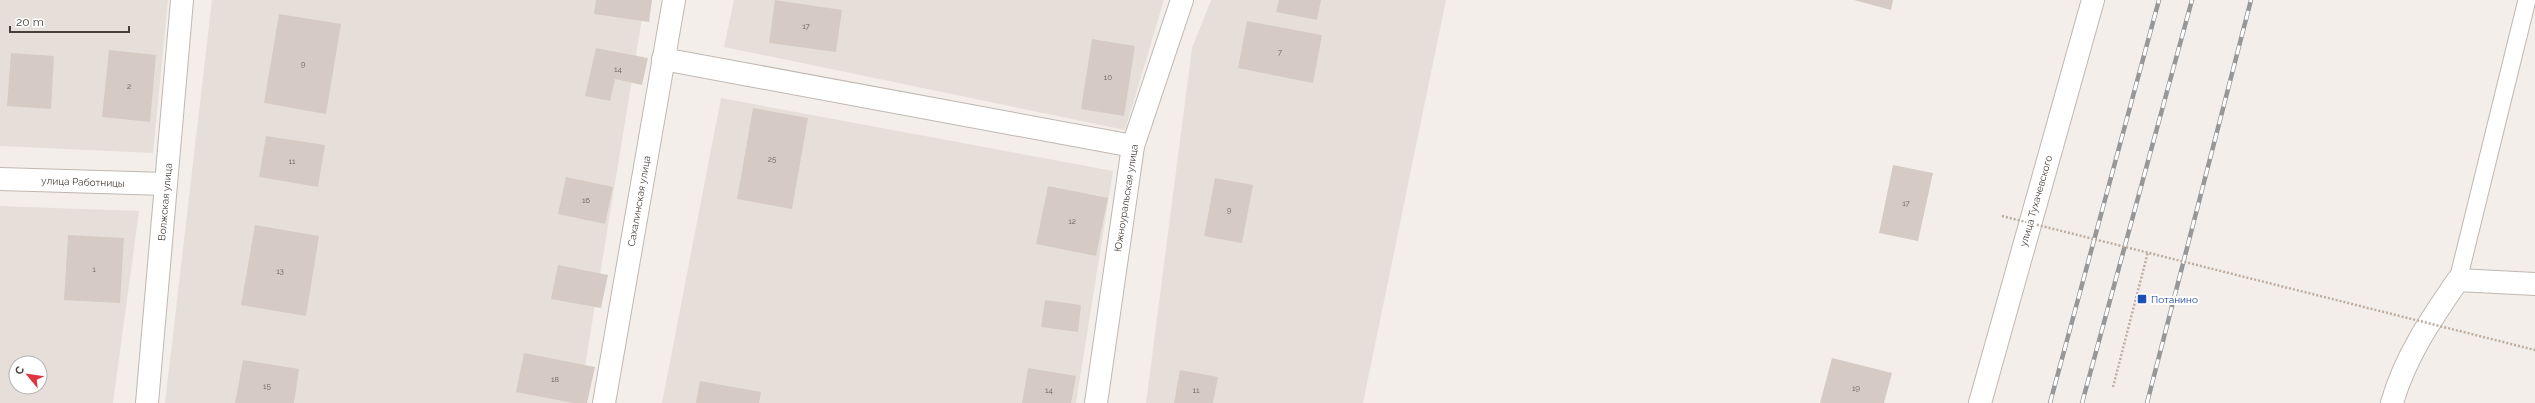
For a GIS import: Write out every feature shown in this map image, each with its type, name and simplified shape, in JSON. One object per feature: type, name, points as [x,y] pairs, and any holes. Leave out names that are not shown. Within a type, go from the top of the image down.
[{"type":"street","name":"Волжская улица","points":[[147,403],[182,0]]},
{"type":"street","name":"Сахалинская улица","points":[[604,403],[674,0]]},
{"type":"street","name":"Южноуральская улица","points":[[1096,403],[1133,146],[1182,0]]},
{"type":"street","name":"улица Тухачевского","points":[[1980,403],[2093,0]]},
{"type":"street","points":[[663,58],[1133,146]]},
{"type":"street","name":"улица Работницы","points":[[0,179],[166,184]]},
{"type":"street","points":[[2392,403],[2397,386],[2421,333],[2458,280],[2535,284]]},
{"type":"lane","points":[[2458,280],[2527,0]]},
{"type":"path","points":[[2002,216],[2535,350]]},
{"type":"path","points":[[2113,387],[2148,252]]},
{"type":"shaded area","points":[[0,0],[168,0],[153,153],[0,146]]},
{"type":"shaded area","points":[[212,0],[645,0],[579,403],[165,403]]},
{"type":"shaded area","points":[[734,0],[1164,0],[1125,130],[724,47]]},
{"type":"shaded area","points":[[1211,0],[1446,0],[1363,403],[1146,403],[1192,48]]},
{"type":"shaded area","points":[[721,98],[1113,171],[1076,403],[662,403]]},
{"type":"shaded area","points":[[0,206],[139,211],[113,403],[0,403]]},
{"type":"building","points":[[596,0],[652,0],[649,22],[594,14]]},
{"type":"building","points":[[775,0],[842,10],[836,52],[769,43]]},
{"type":"building","points":[[1279,0],[1321,0],[1317,20],[1276,12]]},
{"type":"building","points":[[1854,0],[1893,0],[1891,10]]},
{"type":"building","points":[[279,14],[341,24],[326,114],[264,103]]},
{"type":"building","points":[[1247,21],[1322,35],[1313,83],[1238,68]]},
{"type":"building","points":[[1092,39],[1135,46],[1124,116],[1081,109]]},
{"type":"building","points":[[596,48],[648,58],[642,85],[615,79],[610,101],[585,96]]},
{"type":"building","points":[[109,50],[156,55],[150,122],[102,117]]},
{"type":"building","points":[[11,53],[54,56],[51,109],[7,106]]},
{"type":"building","points":[[753,108],[808,118],[792,209],[737,199]]},
{"type":"building","points":[[266,136],[325,145],[318,187],[259,177]]},
{"type":"building","points":[[1893,165],[1933,173],[1918,241],[1879,233]]},
{"type":"building","points":[[566,177],[613,187],[605,224],[558,214]]},
{"type":"building","points":[[1215,178],[1253,185],[1242,243],[1204,236]]},
{"type":"building","points":[[1048,186],[1108,198],[1096,256],[1036,244]]},
{"type":"building","points":[[255,225],[319,236],[306,316],[241,305]]},
{"type":"building","points":[[68,235],[124,238],[120,303],[64,300]]},
{"type":"building","points":[[558,265],[608,275],[601,308],[551,299]]},
{"type":"building","points":[[1045,300],[1081,305],[1078,332],[1041,327]]},
{"type":"building","points":[[524,353],[595,367],[587,403],[573,403],[516,392]]},
{"type":"building","points":[[1832,358],[1892,373],[1884,403],[1820,403]]},
{"type":"building","points":[[243,360],[299,369],[294,403],[235,403]]},
{"type":"building","points":[[1028,368],[1076,376],[1071,403],[1022,403]]},
{"type":"building","points":[[1180,370],[1218,377],[1213,403],[1174,403]]},
{"type":"building","points":[[700,381],[761,392],[759,403],[696,403]]},
{"type":"railway","points":[[2050,403],[2159,0]]},
{"type":"railway","points":[[2082,403],[2192,0]]},
{"type":"railway","points":[[2147,403],[2251,0]]},
{"type":"place","name":"Потанино","points":[[2142,299]]}]
